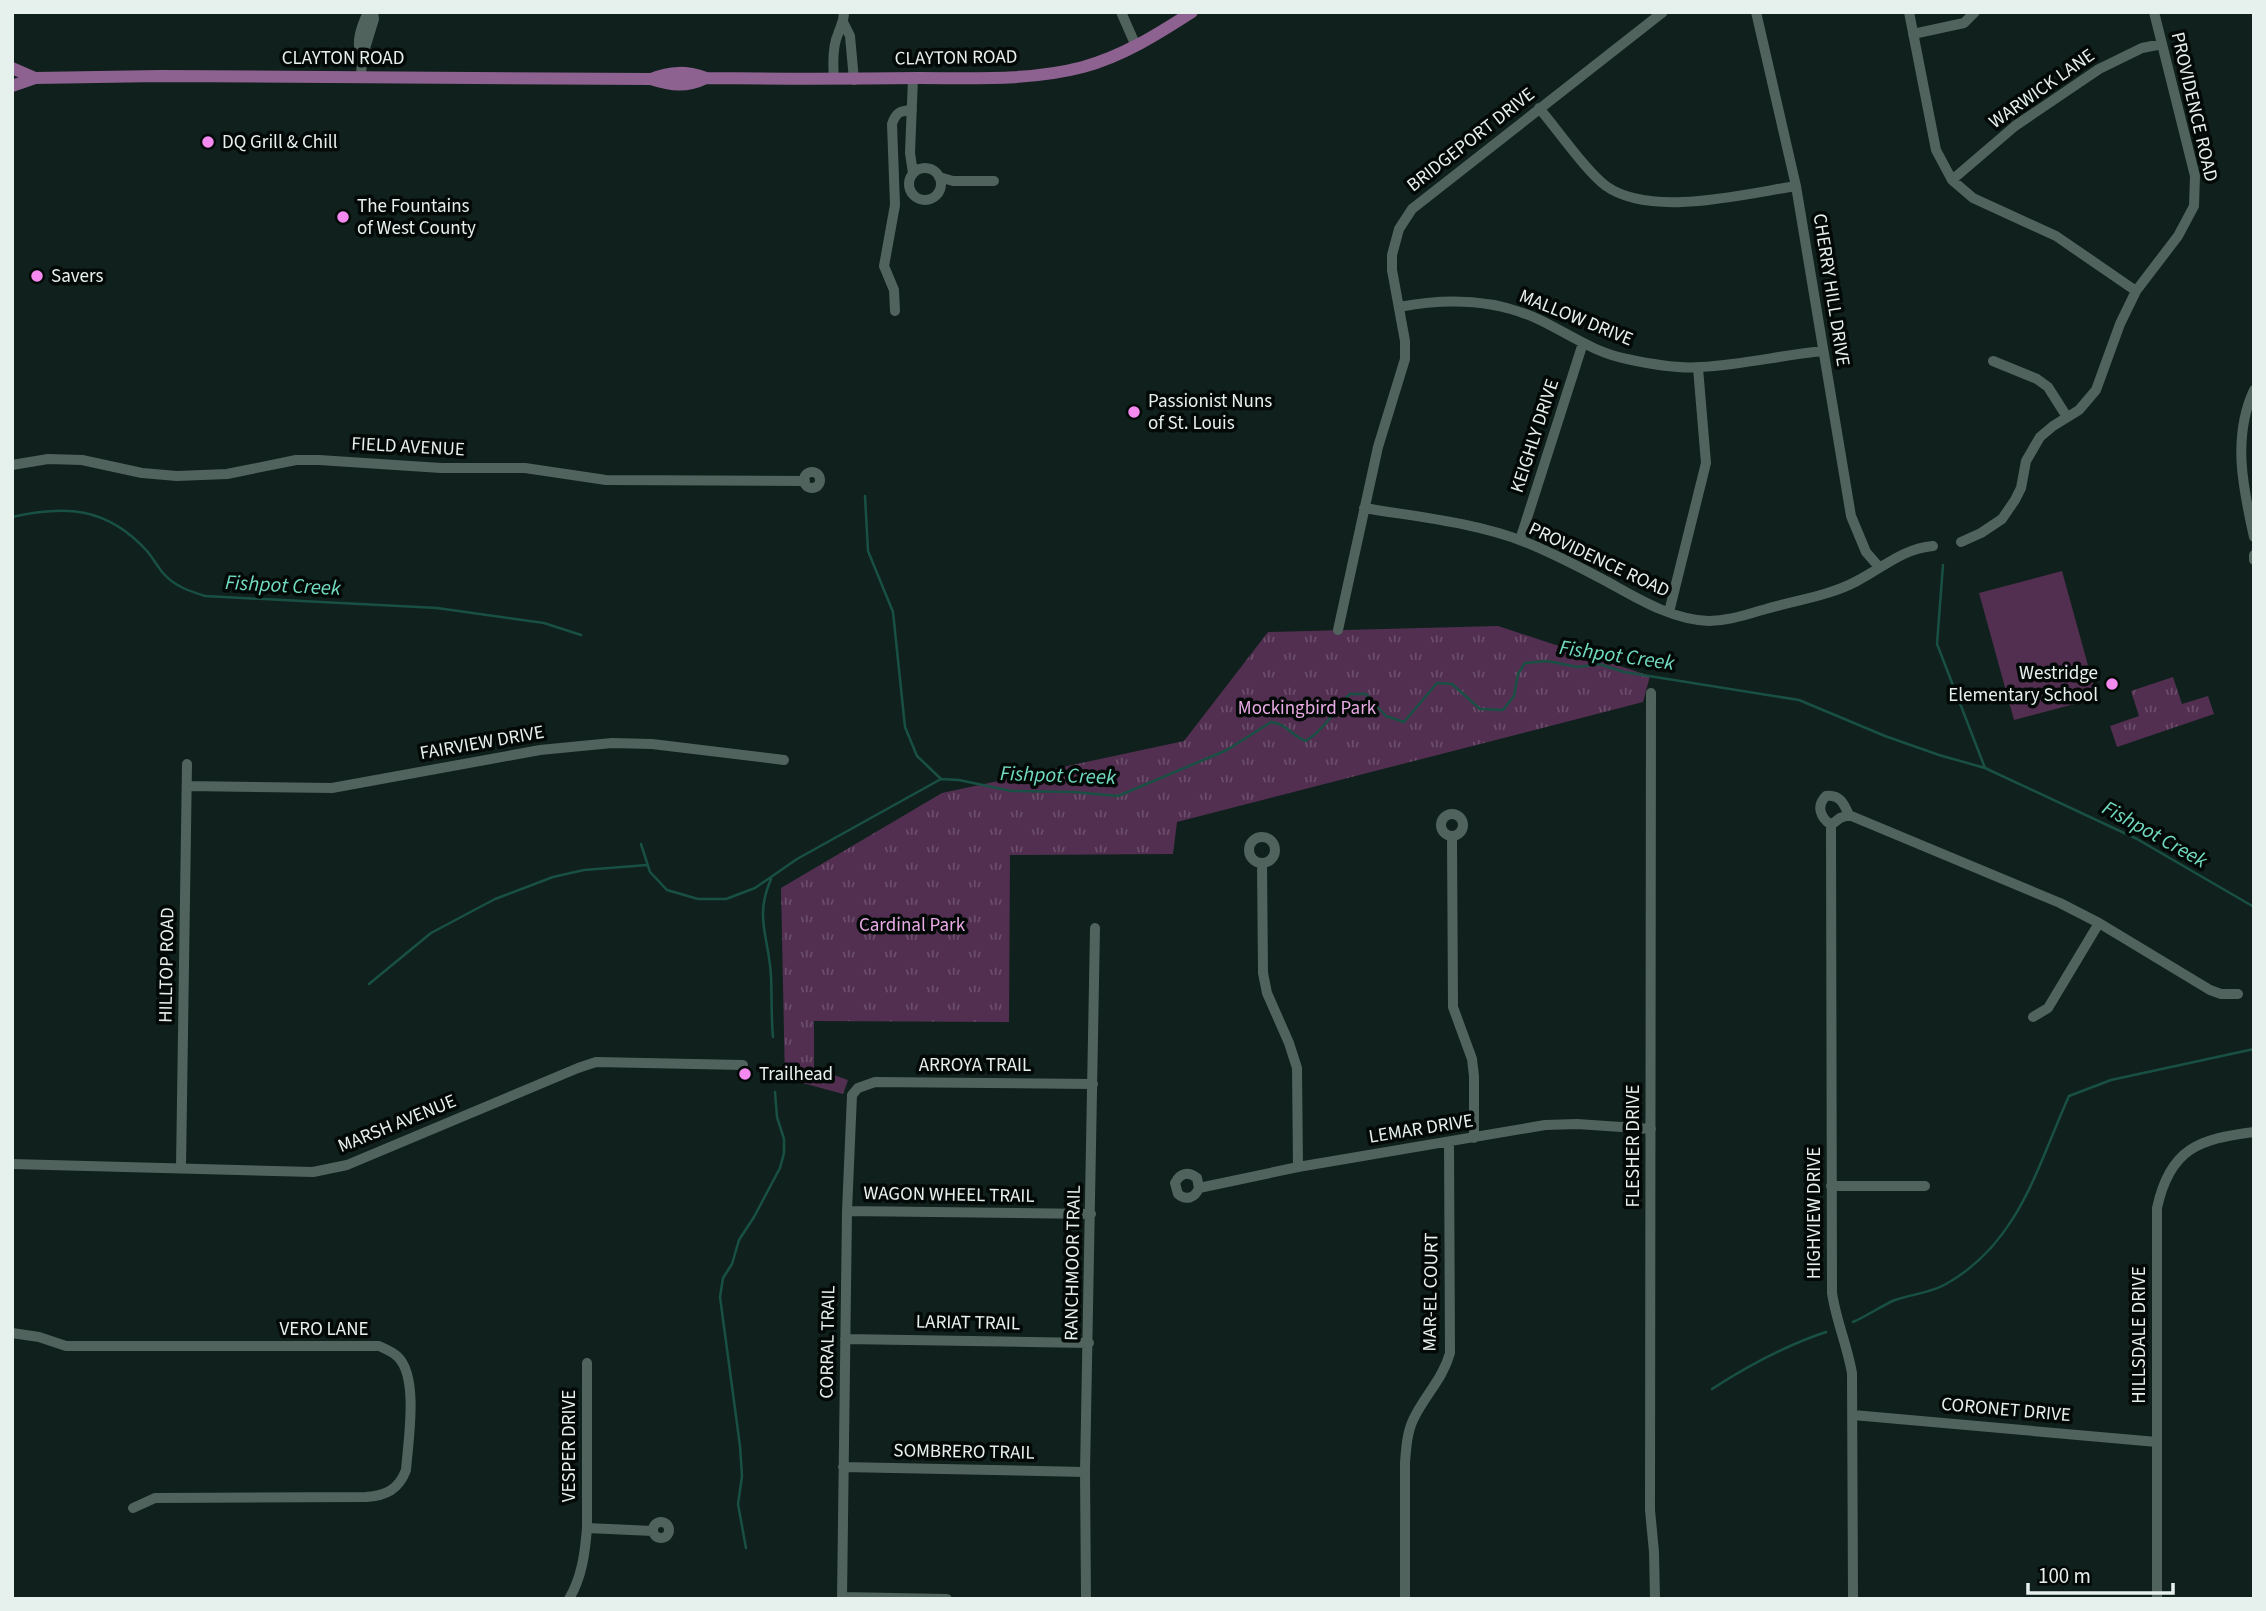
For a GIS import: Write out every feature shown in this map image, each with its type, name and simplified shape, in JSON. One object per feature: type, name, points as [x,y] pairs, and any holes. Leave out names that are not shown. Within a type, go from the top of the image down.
[{"type":"main road","name":"CLAYTON ROAD","points":[[12,86],[36,78],[186,76],[651,79],[669,85],[691,85],[706,78],[1002,78],[1084,66],[1136,46],[1192,12]]},
{"type":"main road","name":"CLAYTON ROAD","points":[[12,68],[36,78]]},
{"type":"street","points":[[361,78],[362,58],[358,49],[360,34],[371,12]]},
{"type":"street","points":[[844,12],[844,24],[850,36],[854,80]]},
{"type":"street","points":[[1121,12],[1136,46]]},
{"type":"street","name":"BRIDGEPORT DRIVE","points":[[1338,630],[1378,447],[1398,389],[1405,359],[1405,341],[1392,270],[1392,255],[1399,229],[1412,209],[1663,12]]},
{"type":"street","name":"CHERRY HILL DRIVE","points":[[1756,12],[1797,186],[1851,516],[1866,552],[1879,567]]},
{"type":"street","points":[[1909,12],[1936,149],[1952,180],[1973,198],[2056,236],[2136,291]]},
{"type":"street","points":[[1913,34],[1964,23],[1975,12]]},
{"type":"street","name":"PROVIDENCE ROAD","points":[[1961,542],[2002,519],[2021,488],[2026,461],[2032,448],[2040,438],[2078,410],[2096,390],[2120,324],[2136,291],[2194,206],[2195,176],[2154,12]]},
{"type":"street","points":[[834,79],[837,35],[844,24]]},
{"type":"street","name":"WARWICK LANE","points":[[1952,180],[2015,126],[2099,69],[2142,48],[2162,44]]},
{"type":"street","points":[[913,78],[910,153],[913,173],[909,186],[913,195],[921,200],[931,199],[941,188],[939,177]]},
{"type":"street","points":[[1539,108],[1606,187],[1630,197],[1673,204],[1797,186]]},
{"type":"street","points":[[895,311],[894,290],[884,266],[895,205],[892,124],[900,111],[912,110]]},
{"type":"street","points":[[913,173],[928,168],[939,177],[953,181],[994,181]]},
{"type":"street","name":"MALLOW DRIVE","points":[[1399,307],[1449,300],[1491,305],[1537,318],[1583,343],[1624,359],[1698,368],[1823,351]]},
{"type":"street","name":"KEIGHLY DRIVE","points":[[1520,540],[1583,343]]},
{"type":"street","points":[[1993,361],[2037,379],[2048,387],[2067,417]]},
{"type":"street","points":[[1669,612],[1706,463],[1698,368]]},
{"type":"street","points":[[2254,390],[2244,420],[2241,451],[2244,495],[2254,537]]},
{"type":"street","name":"FIELD AVENUE","points":[[12,465],[48,459],[82,460],[142,473],[177,476],[227,474],[296,460],[319,460],[441,468],[524,468],[606,480],[804,481]]},
{"type":"street","name":"PROVIDENCE ROAD","points":[[1364,508],[1471,527],[1520,540],[1565,560],[1632,596],[1669,612],[1699,620],[1727,620],[1837,590],[1900,554],[1933,546]]},
{"type":"street","points":[[2254,555],[2254,560]]},
{"type":"street","name":"FLESHER DRIVE","points":[[1651,693],[1650,1510],[1655,1599]]},
{"type":"street","name":"FAIRVIEW DRIVE","points":[[187,786],[332,788],[540,750],[612,743],[652,744],[784,760]]},
{"type":"street","name":"HILLTOP ROAD","points":[[181,1167],[187,764]]},
{"type":"street","name":"HIGHVIEW DRIVE","points":[[1853,1599],[1852,1373],[1832,1293],[1831,825],[1824,820],[1820,802],[1826,796],[1840,798],[1849,815],[2060,903],[2099,923],[2210,990],[2221,994],[2238,994]]},
{"type":"street","points":[[1831,825],[1849,815]]},
{"type":"street","points":[[1452,836],[1453,1007],[1472,1059],[1475,1076],[1474,1138]]},
{"type":"street","points":[[1262,863],[1263,973],[1267,993],[1297,1068],[1298,1167]]},
{"type":"street","points":[[2033,1017],[2048,1008],[2099,923]]},
{"type":"street","name":"RANCHMOOR TRAIL","points":[[1086,1599],[1095,928]]},
{"type":"street","name":"MARSH AVENUE","points":[[12,1164],[313,1172],[347,1165],[596,1062],[743,1065]]},
{"type":"street","name":"ARROYA TRAIL","points":[[858,1088],[875,1082],[1093,1084]]},
{"type":"street","name":"CORRAL TRAIL","points":[[842,1598],[850,1106],[852,1095],[858,1088]]},
{"type":"street","name":"LEMAR DRIVE","points":[[1199,1188],[1298,1167],[1545,1125],[1577,1124],[1651,1129]]},
{"type":"street","name":"HILLSDALE DRIVE","points":[[2157,1599],[2157,1208],[2161,1191],[2176,1164],[2187,1151],[2216,1137],[2254,1132]]},
{"type":"street","name":"MAR-EL COURT","points":[[1405,1599],[1407,1442],[1412,1423],[1442,1375],[1450,1353],[1448,1142]]},
{"type":"street","points":[[1831,1186],[1925,1186]]},
{"type":"street","name":"WAGON WHEEL TRAIL","points":[[848,1211],[1091,1214]]},
{"type":"street","name":"VERO LANE","points":[[12,1333],[39,1337],[66,1346],[379,1346],[399,1357],[405,1367],[411,1391],[406,1470],[392,1491],[380,1496],[366,1497],[155,1499],[133,1508]]},
{"type":"street","name":"LARIAT TRAIL","points":[[845,1339],[1089,1343]]},
{"type":"street","name":"VESPER DRIVE","points":[[569,1599],[580,1574],[587,1528],[587,1363]]},
{"type":"street","name":"CORONET DRIVE","points":[[1853,1415],[2157,1442]]},
{"type":"street","name":"SOMBRERO TRAIL","points":[[843,1467],[1086,1472]]},
{"type":"street","name":"VESPER DRIVE","points":[[587,1528],[653,1531]]},
{"type":"street","points":[[842,1598],[947,1599]]},
{"type":"green space","points":[[2062,571],[2097,698],[2014,720],[1979,593]]},
{"type":"green space","points":[[1498,626],[1650,676],[1643,702],[1177,822],[1173,854],[1010,855],[1009,1022],[814,1021],[814,1068],[848,1080],[843,1094],[785,1081],[781,888],[942,793],[1184,741],[1268,632]]},
{"type":"green space","points":[[2173,677],[2182,704],[2208,696],[2214,714],[2117,747],[2110,726],[2139,716],[2131,691]]},
{"type":"waterway","points":[[865,496],[868,551],[893,612],[905,727],[917,756],[941,779]]},
{"type":"waterway","name":"Fishpot Creek","points":[[12,517],[68,511],[101,518],[132,536],[172,581],[205,596],[437,608],[544,623],[581,635]]},
{"type":"waterway","points":[[1943,565],[1937,644],[1985,768]]},
{"type":"waterway","name":"Fishpot Creek","points":[[641,844],[650,872],[667,890],[698,899],[726,899],[755,888],[797,859],[941,779],[1011,791],[1118,796],[1227,750],[1271,722],[1282,725],[1306,741],[1325,724],[1350,694],[1366,694],[1386,716],[1404,722],[1437,683],[1452,684],[1480,709],[1503,710],[1514,696],[1518,674],[1525,663],[1547,661],[1578,667],[1599,664],[1624,672],[1799,700],[1885,736],[1985,768],[2137,839],[2254,907]]},
{"type":"waterway","points":[[369,984],[431,933],[495,899],[553,877],[584,870],[647,865]]},
{"type":"waterway","points":[[771,879],[763,917],[770,962],[773,1037]]},
{"type":"waterway","points":[[1853,1322],[1895,1300],[1946,1284],[1971,1267],[1992,1247],[2023,1201],[2069,1096],[2111,1080],[2254,1049]]},
{"type":"waterway","points":[[746,1548],[738,1504],[742,1476],[740,1446],[720,1297],[723,1278],[732,1264],[739,1240],[780,1168],[784,1139],[777,1117],[775,1092]]},
{"type":"waterway","points":[[1712,1389],[1767,1357],[1826,1332]]},
{"type":"place","name":"DQ Grill & Chill","points":[[208,142]]},
{"type":"place","name":"The Fountains of West County","points":[[343,217]]},
{"type":"place","name":"Savers","points":[[37,276]]},
{"type":"place","name":"Passionist Nuns of St. Louis","points":[[1134,412]]},
{"type":"place","name":"Westridge Elementary School","points":[[2112,684]]},
{"type":"place","name":"Trailhead","points":[[745,1074]]},
{"type":"park label","name":"Mockingbird Park","points":[[1307,708]]},
{"type":"park label","name":"Cardinal Park","points":[[912,925]]}]
